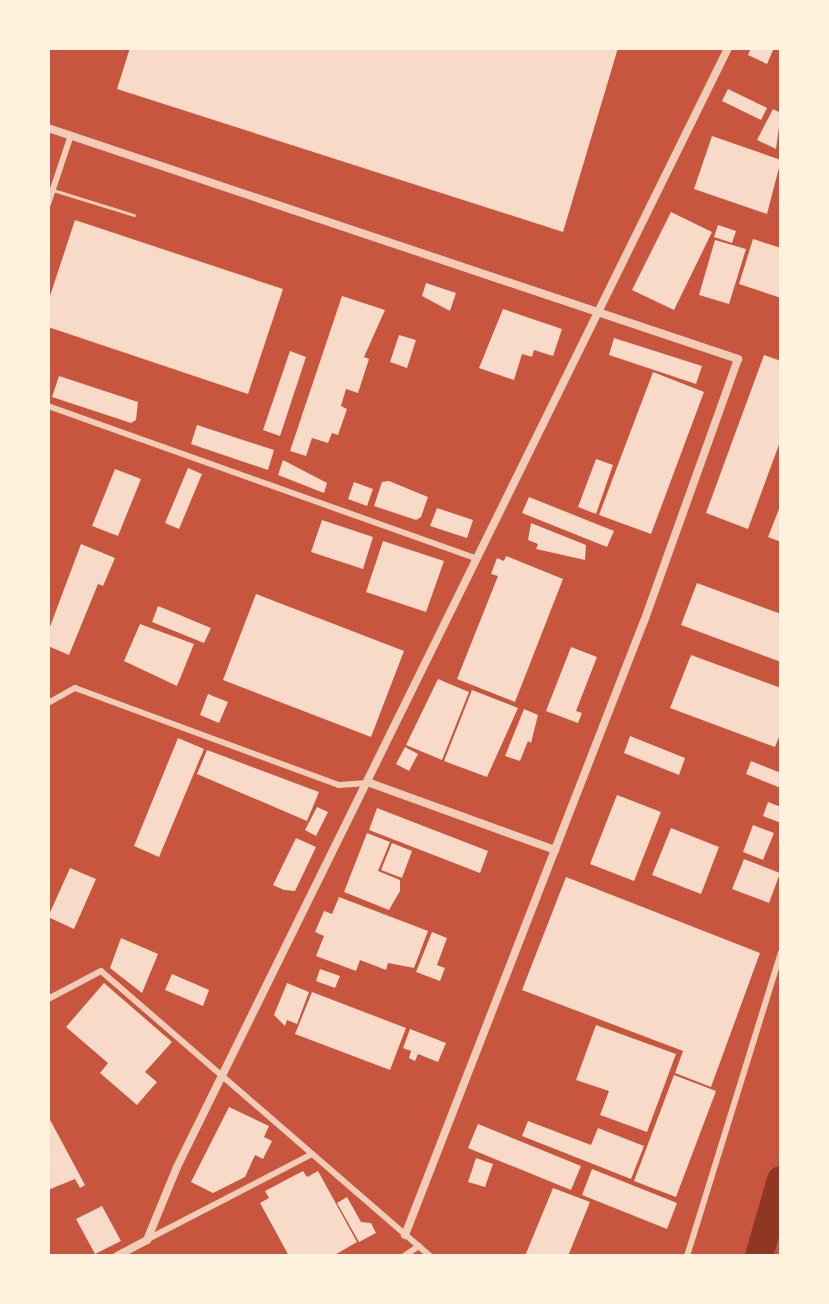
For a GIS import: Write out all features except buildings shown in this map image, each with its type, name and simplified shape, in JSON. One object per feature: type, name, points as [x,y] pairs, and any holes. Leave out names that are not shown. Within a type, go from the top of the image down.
[{"type":"street","points":[[147,1240],[177,1167],[370,783],[476,558],[601,312],[728,48]]},
{"type":"street","points":[[48,128],[738,359],[555,850],[405,1235]]},
{"type":"street","points":[[48,204],[71,135]]},
{"type":"street","points":[[48,406],[476,558]]},
{"type":"street","points":[[48,703],[75,688],[339,785],[370,783],[555,850]]},
{"type":"street","points":[[687,1256],[781,952]]},
{"type":"street","points":[[48,999],[101,971],[430,1256]]},
{"type":"street","points":[[117,1256],[312,1154]]},
{"type":"street","points":[[404,1256],[419,1246]]},
{"type":"lane","points":[[53,190],[134,215]]},
{"type":"waterway","points":[[759,1256],[781,1180]]}]
